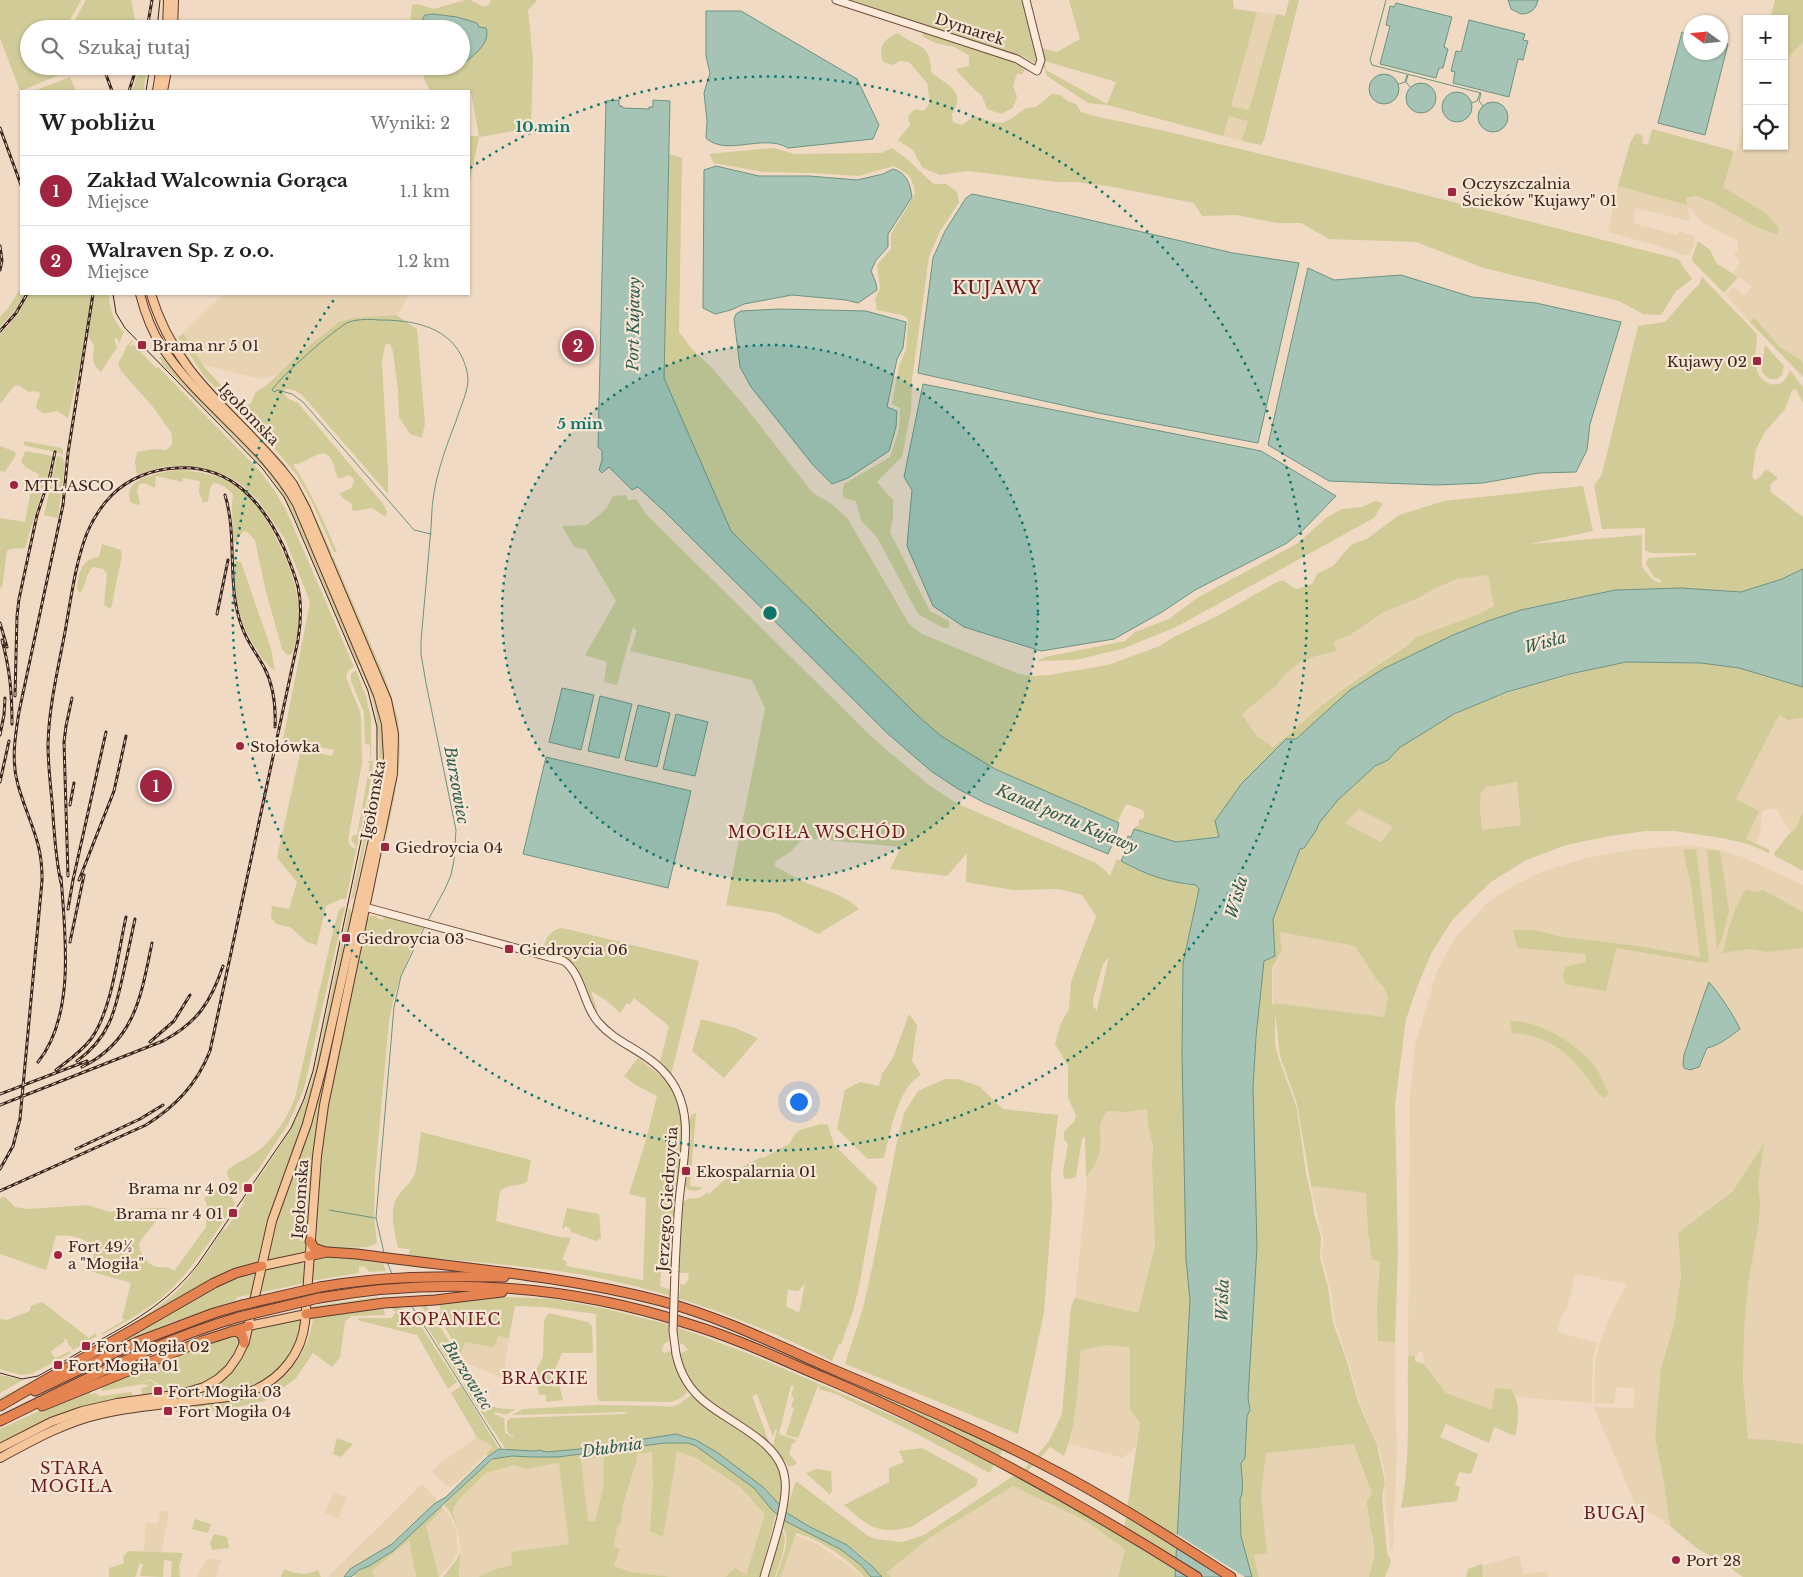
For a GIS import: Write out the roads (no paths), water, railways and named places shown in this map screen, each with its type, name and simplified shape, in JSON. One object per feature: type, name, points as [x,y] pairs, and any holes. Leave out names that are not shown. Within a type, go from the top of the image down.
[{"type":"highway","points":[[310,1241],[314,1248],[327,1252],[492,1270],[588,1285],[638,1296],[715,1318],[776,1343],[1005,1445],[1104,1498],[1231,1577]]},
{"type":"highway","points":[[309,1256],[327,1252]]},
{"type":"highway","points":[[0,1407],[214,1283],[236,1273],[262,1266]]},
{"type":"highway","points":[[0,1407],[137,1342],[214,1313],[242,1305],[320,1287],[360,1281],[424,1277],[533,1277]]},
{"type":"highway","points":[[3,1420],[140,1352],[239,1316],[319,1298],[360,1291],[429,1286],[490,1287],[584,1297],[680,1321],[725,1336],[874,1399],[998,1460],[1092,1512],[1197,1577]]},
{"type":"highway","points":[[306,1314],[384,1303],[435,1300],[527,1290]]},
{"type":"highway","points":[[3,1420],[41,1407],[202,1340],[249,1326]]},
{"type":"highway","points":[[232,1331],[241,1333],[244,1337],[244,1343]]},
{"type":"main road","points":[[167,20],[168,0]]},
{"type":"main road","points":[[173,20],[174,0]]},
{"type":"main road","points":[[157,90],[160,75]]},
{"type":"main road","points":[[164,90],[167,75]]},
{"type":"main road","name":"Igołomska","points":[[0,1458],[54,1430],[99,1414],[228,1397],[258,1388],[279,1374],[295,1354],[304,1332],[318,1146],[325,1096],[388,768],[387,732],[378,695],[306,524],[289,491],[267,462],[174,363],[152,328],[140,295]]},
{"type":"main road","name":"Igołomska","points":[[0,1448],[51,1422],[82,1410],[180,1394],[199,1389],[213,1382],[225,1372],[238,1356],[249,1326],[272,1221],[302,1140],[318,1087],[389,799],[394,763],[393,724],[384,692],[324,550],[297,492],[272,458],[202,386],[175,351],[162,326],[151,295]]},
{"type":"main road","points":[[262,1266],[309,1256]]},
{"type":"main road","points":[[249,1326],[306,1314]]},
{"type":"street","name":"Dymarek","points":[[836,0],[1017,59],[1037,71],[1041,60],[1026,0]]},
{"type":"street","name":"Jerzego Giedroycia","points":[[362,906],[564,961],[574,972],[593,1016],[600,1025],[650,1059],[670,1079],[682,1102],[686,1126],[677,1222],[673,1331],[676,1354],[684,1376],[697,1395],[711,1407],[769,1447],[780,1461],[785,1474],[785,1490],[764,1577]]},
{"type":"water","points":[[1508,0],[1538,0],[1532,10],[1521,14],[1511,9]]},
{"type":"water","points":[[1396,3],[1452,17],[1444,47],[1448,49],[1443,68],[1439,68],[1436,78],[1380,64],[1390,26],[1386,25],[1390,6],[1394,7]]},
{"type":"water","points":[[706,11],[741,11],[857,79],[879,125],[873,139],[788,148],[768,143],[724,145],[714,143],[706,138],[707,121],[704,93],[710,73],[706,56]]},
{"type":"water","points":[[433,14],[467,20],[423,20],[425,15]]},
{"type":"water","points":[[1469,20],[1525,34],[1523,40],[1528,41],[1523,60],[1518,59],[1509,97],[1453,83],[1455,72],[1451,71],[1456,51],[1461,52]]},
{"type":"water","points":[[470,21],[477,23],[479,27],[486,28],[487,33],[484,44],[470,59]]},
{"type":"water","points":[[1683,32],[1683,60],[1724,60],[1705,135],[1658,123]]},
{"type":"water","points":[[1384,74],[1390,75],[1398,83],[1398,95],[1390,103],[1384,104],[1378,103],[1370,95],[1369,89],[1370,83],[1378,75]]},
{"type":"water","points":[[1421,83],[1427,84],[1435,92],[1435,104],[1427,112],[1421,113],[1415,112],[1407,104],[1406,98],[1407,92],[1415,84]]},
{"type":"water","points":[[1457,92],[1463,93],[1471,101],[1471,113],[1463,121],[1457,122],[1451,121],[1443,113],[1442,107],[1443,101],[1451,93]]},
{"type":"water","points":[[619,100],[619,106],[623,108],[649,109],[649,107],[653,107],[653,100],[670,101],[664,378],[731,531],[918,716],[941,736],[995,769],[1119,823],[1116,835],[1126,840],[1128,836],[1131,837],[1134,829],[1176,842],[1219,837],[1215,821],[1242,783],[1286,739],[1296,739],[1350,690],[1383,669],[1453,635],[1521,610],[1615,590],[1681,588],[1741,592],[1782,579],[1803,569],[1803,687],[1739,668],[1701,663],[1626,662],[1570,674],[1507,692],[1454,714],[1399,748],[1388,760],[1375,766],[1338,800],[1319,823],[1304,848],[1300,849],[1273,919],[1275,956],[1264,961],[1256,1037],[1253,1087],[1257,1247],[1248,1398],[1250,1410],[1247,1416],[1245,1458],[1241,1463],[1243,1487],[1240,1499],[1241,1536],[1252,1577],[1175,1577],[1190,1300],[1186,1259],[1182,1054],[1183,963],[1199,889],[1196,885],[1157,877],[1121,861],[1125,852],[1122,850],[1123,847],[1113,843],[1108,854],[985,803],[958,789],[931,771],[887,733],[638,487],[632,490],[609,467],[602,473],[599,470],[602,460],[602,451],[598,447],[606,101]]},
{"type":"water","points":[[1493,102],[1499,103],[1507,111],[1507,123],[1499,131],[1493,132],[1487,131],[1479,123],[1478,117],[1479,111],[1487,103]]},
{"type":"water","points":[[716,166],[759,176],[809,176],[857,180],[883,174],[893,169],[902,173],[909,183],[912,197],[888,234],[888,247],[876,260],[871,271],[877,290],[858,303],[846,300],[792,295],[744,304],[715,314],[703,308],[704,170]]},
{"type":"water","points":[[972,194],[1233,253],[1299,263],[1258,443],[1098,413],[918,373],[933,258],[945,231],[966,198]]},
{"type":"water","points":[[1308,268],[1334,280],[1401,275],[1472,297],[1536,303],[1621,322],[1590,424],[1587,450],[1576,472],[1539,473],[1483,483],[1437,485],[1329,481],[1268,445]]},
{"type":"water","points":[[779,309],[866,311],[906,322],[903,348],[897,359],[887,407],[897,411],[896,427],[889,451],[848,478],[832,484],[813,465],[751,387],[740,367],[734,319],[736,314],[741,311]]},
{"type":"water","points":[[923,384],[1261,451],[1336,496],[1304,529],[1287,543],[1195,590],[1162,612],[1114,639],[1041,651],[964,627],[933,606],[907,546],[912,490],[904,477]]},
{"type":"water","points":[[562,688],[594,695],[581,750],[549,742]]},
{"type":"water","points":[[600,696],[632,704],[619,758],[588,751]]},
{"type":"water","points":[[638,705],[670,713],[657,767],[625,760]]},
{"type":"water","points":[[676,714],[708,722],[695,776],[663,769]]},
{"type":"water","points":[[546,757],[691,791],[668,888],[523,854]]},
{"type":"water","points":[[1709,982],[1734,1017],[1740,1029],[1729,1038],[1707,1048],[1699,1067],[1690,1070],[1684,1068],[1684,1055]]},
{"type":"water","name":"Dłubnia","points":[[676,1434],[696,1440],[718,1453],[763,1487],[787,1513],[810,1527],[847,1545],[882,1577],[871,1577],[861,1565],[840,1549],[785,1521],[772,1510],[754,1488],[696,1446],[688,1443],[665,1443],[558,1457],[512,1456],[492,1459],[393,1551],[359,1570],[351,1577],[344,1577],[350,1569],[392,1544],[434,1504],[446,1497],[486,1458],[499,1449],[540,1450],[546,1452],[580,1449]]},
{"type":"waterway","points":[[1386,0],[1370,60],[1372,65],[1481,93],[1479,101],[1483,106]]},
{"type":"waterway","points":[[1399,84],[1405,82],[1407,75]]},
{"type":"waterway","points":[[1408,75],[1406,82],[1410,87]]},
{"type":"waterway","points":[[1472,103],[1477,101],[1480,93]]},
{"type":"waterway","name":"Burzowiec","points":[[427,922],[451,875],[456,830],[426,683],[421,654],[421,641],[430,539],[431,533],[432,504],[443,457],[468,381],[461,355],[454,345],[446,337],[426,326],[403,321],[368,319],[349,322],[332,333],[309,353],[272,390],[274,392],[278,390],[292,394],[303,402],[414,530],[431,534]]},
{"type":"waterway","name":"Burzowiec","points":[[384,1253],[376,1218],[394,1007],[401,976],[425,926]]},
{"type":"waterway","points":[[329,1210],[375,1218]]},
{"type":"waterway","name":"Burzowiec","points":[[387,1262],[392,1274]]},
{"type":"waterway","name":"Burzowiec","points":[[411,1305],[501,1448]]},
{"type":"tram line","points":[[158,20],[160,0]]},
{"type":"tram line","points":[[146,90],[149,75]]},
{"type":"tram line","points":[[0,1373],[22,1379],[38,1376],[126,1325],[165,1298],[198,1264],[291,1128],[304,1099],[313,1071],[377,764],[377,727],[368,691],[284,497],[262,468],[125,328],[116,313],[113,295]]},
{"type":"railway","points":[[149,20],[152,0]]},
{"type":"railway","points":[[106,75],[112,90]]},
{"type":"railway","points":[[129,90],[134,75]]},
{"type":"railway","points":[[0,128],[20,182]]},
{"type":"railway","points":[[0,246],[2,261],[0,270]]},
{"type":"railway","points":[[0,331],[16,313],[26,295]]},
{"type":"railway","points":[[0,1169],[13,1146],[20,1119],[42,881],[40,854],[16,776],[15,740],[19,712],[63,505],[68,453],[93,295]]},
{"type":"railway","points":[[49,480],[55,452]]},
{"type":"railway","points":[[0,1191],[146,1125],[157,1118],[176,1102],[192,1084],[210,1051],[298,640],[301,614],[294,572],[276,532],[266,516],[243,490],[229,480],[214,473],[197,469],[177,468],[150,472],[134,479],[108,499],[87,533],[79,557],[50,716],[49,772],[56,852],[61,883]]},
{"type":"railway","points":[[15,696],[19,599],[37,515],[51,473]]},
{"type":"railway","points":[[225,495],[231,528],[234,595],[237,611],[249,643],[264,667],[270,681],[275,704],[275,727]]},
{"type":"railway","points":[[217,614],[228,560]]},
{"type":"railway","points":[[0,623],[7,647]]},
{"type":"railway","points":[[2,640],[10,682],[12,724]]},
{"type":"railway","points":[[0,735],[5,698]]},
{"type":"railway","points":[[68,876],[64,742],[72,698]]},
{"type":"railway","points":[[68,909],[106,732]]},
{"type":"railway","points":[[79,880],[114,791],[126,736]]},
{"type":"railway","points":[[0,782],[9,741]]},
{"type":"railway","points":[[70,805],[74,783]]},
{"type":"railway","points":[[70,942],[84,875]]},
{"type":"railway","points":[[38,1062],[50,1043],[58,1021],[63,998],[66,948],[61,877]]},
{"type":"railway","points":[[56,1070],[83,1048],[98,1027],[109,997],[126,917]]},
{"type":"railway","points":[[77,1061],[97,1043],[109,1023],[117,1001],[135,919]]},
{"type":"railway","points":[[82,1067],[100,1056],[114,1044],[125,1030],[139,999],[152,943]]},
{"type":"railway","points":[[0,1105],[163,1041],[175,1034],[194,1019],[208,1001],[223,966]]},
{"type":"railway","points":[[150,1042],[174,1021],[190,995]]},
{"type":"railway","points":[[0,1094],[87,1061]]},
{"type":"railway","points":[[76,1149],[140,1119],[163,1105]]},
{"type":"place","name":"Oczyszczalnia Ścieków \"Kujawy\" 01","points":[[1452,192]]},
{"type":"place","name":"Brama nr 5 01","points":[[142,345]]},
{"type":"place","name":"Walraven Sp. z o.o.","points":[[578,346]]},
{"type":"place","name":"Kujawy 02","points":[[1757,361]]},
{"type":"place","name":"MTL ASCO","points":[[14,485]]},
{"type":"place","name":"Stołówka","points":[[240,746]]},
{"type":"place","name":"Zakład Walcownia Gorąca","points":[[156,786]]},
{"type":"place","name":"Giedroycia 04","points":[[385,847]]},
{"type":"place","name":"Giedroycia 03","points":[[346,938]]},
{"type":"place","name":"Giedroycia 06","points":[[509,949]]},
{"type":"place","name":"Ekospalarnia 01","points":[[686,1171]]},
{"type":"place","name":"Brama nr 4 02","points":[[248,1188]]},
{"type":"place","name":"Brama nr 4 01","points":[[233,1213]]},
{"type":"place","name":"Fort 49½ a \"Mogiła\"","points":[[58,1255]]},
{"type":"place","name":"Fort Mogiła 02","points":[[86,1346]]},
{"type":"place","name":"Fort Mogiła 01","points":[[58,1365]]},
{"type":"place","name":"Fort Mogiła 03","points":[[158,1391]]},
{"type":"place","name":"Fort Mogiła 04","points":[[168,1411]]},
{"type":"place","name":"Port 28","points":[[1676,1560]]},
{"type":"district","name":"KUJAWY","points":[[997,288]]},
{"type":"district","name":"MOGIŁA WSCHÓD","points":[[817,832]]},
{"type":"district","name":"KOPANIEC","points":[[450,1319]]},
{"type":"district","name":"BRACKIE","points":[[545,1378]]},
{"type":"district","name":"STARA MOGIŁA","points":[[72,1477]]},
{"type":"district","name":"BUGAJ","points":[[1615,1513]]},
{"type":"water label","name":"Port Kujawy","points":[[633,324]]},
{"type":"water label","name":"Wisła","points":[[1545,642]]},
{"type":"water label","name":"Kanał portu Kujawy","points":[[1067,818]]},
{"type":"water label","name":"Wisła","points":[[1236,897]]},
{"type":"water label","name":"Wisła","points":[[1222,1300]]}]
